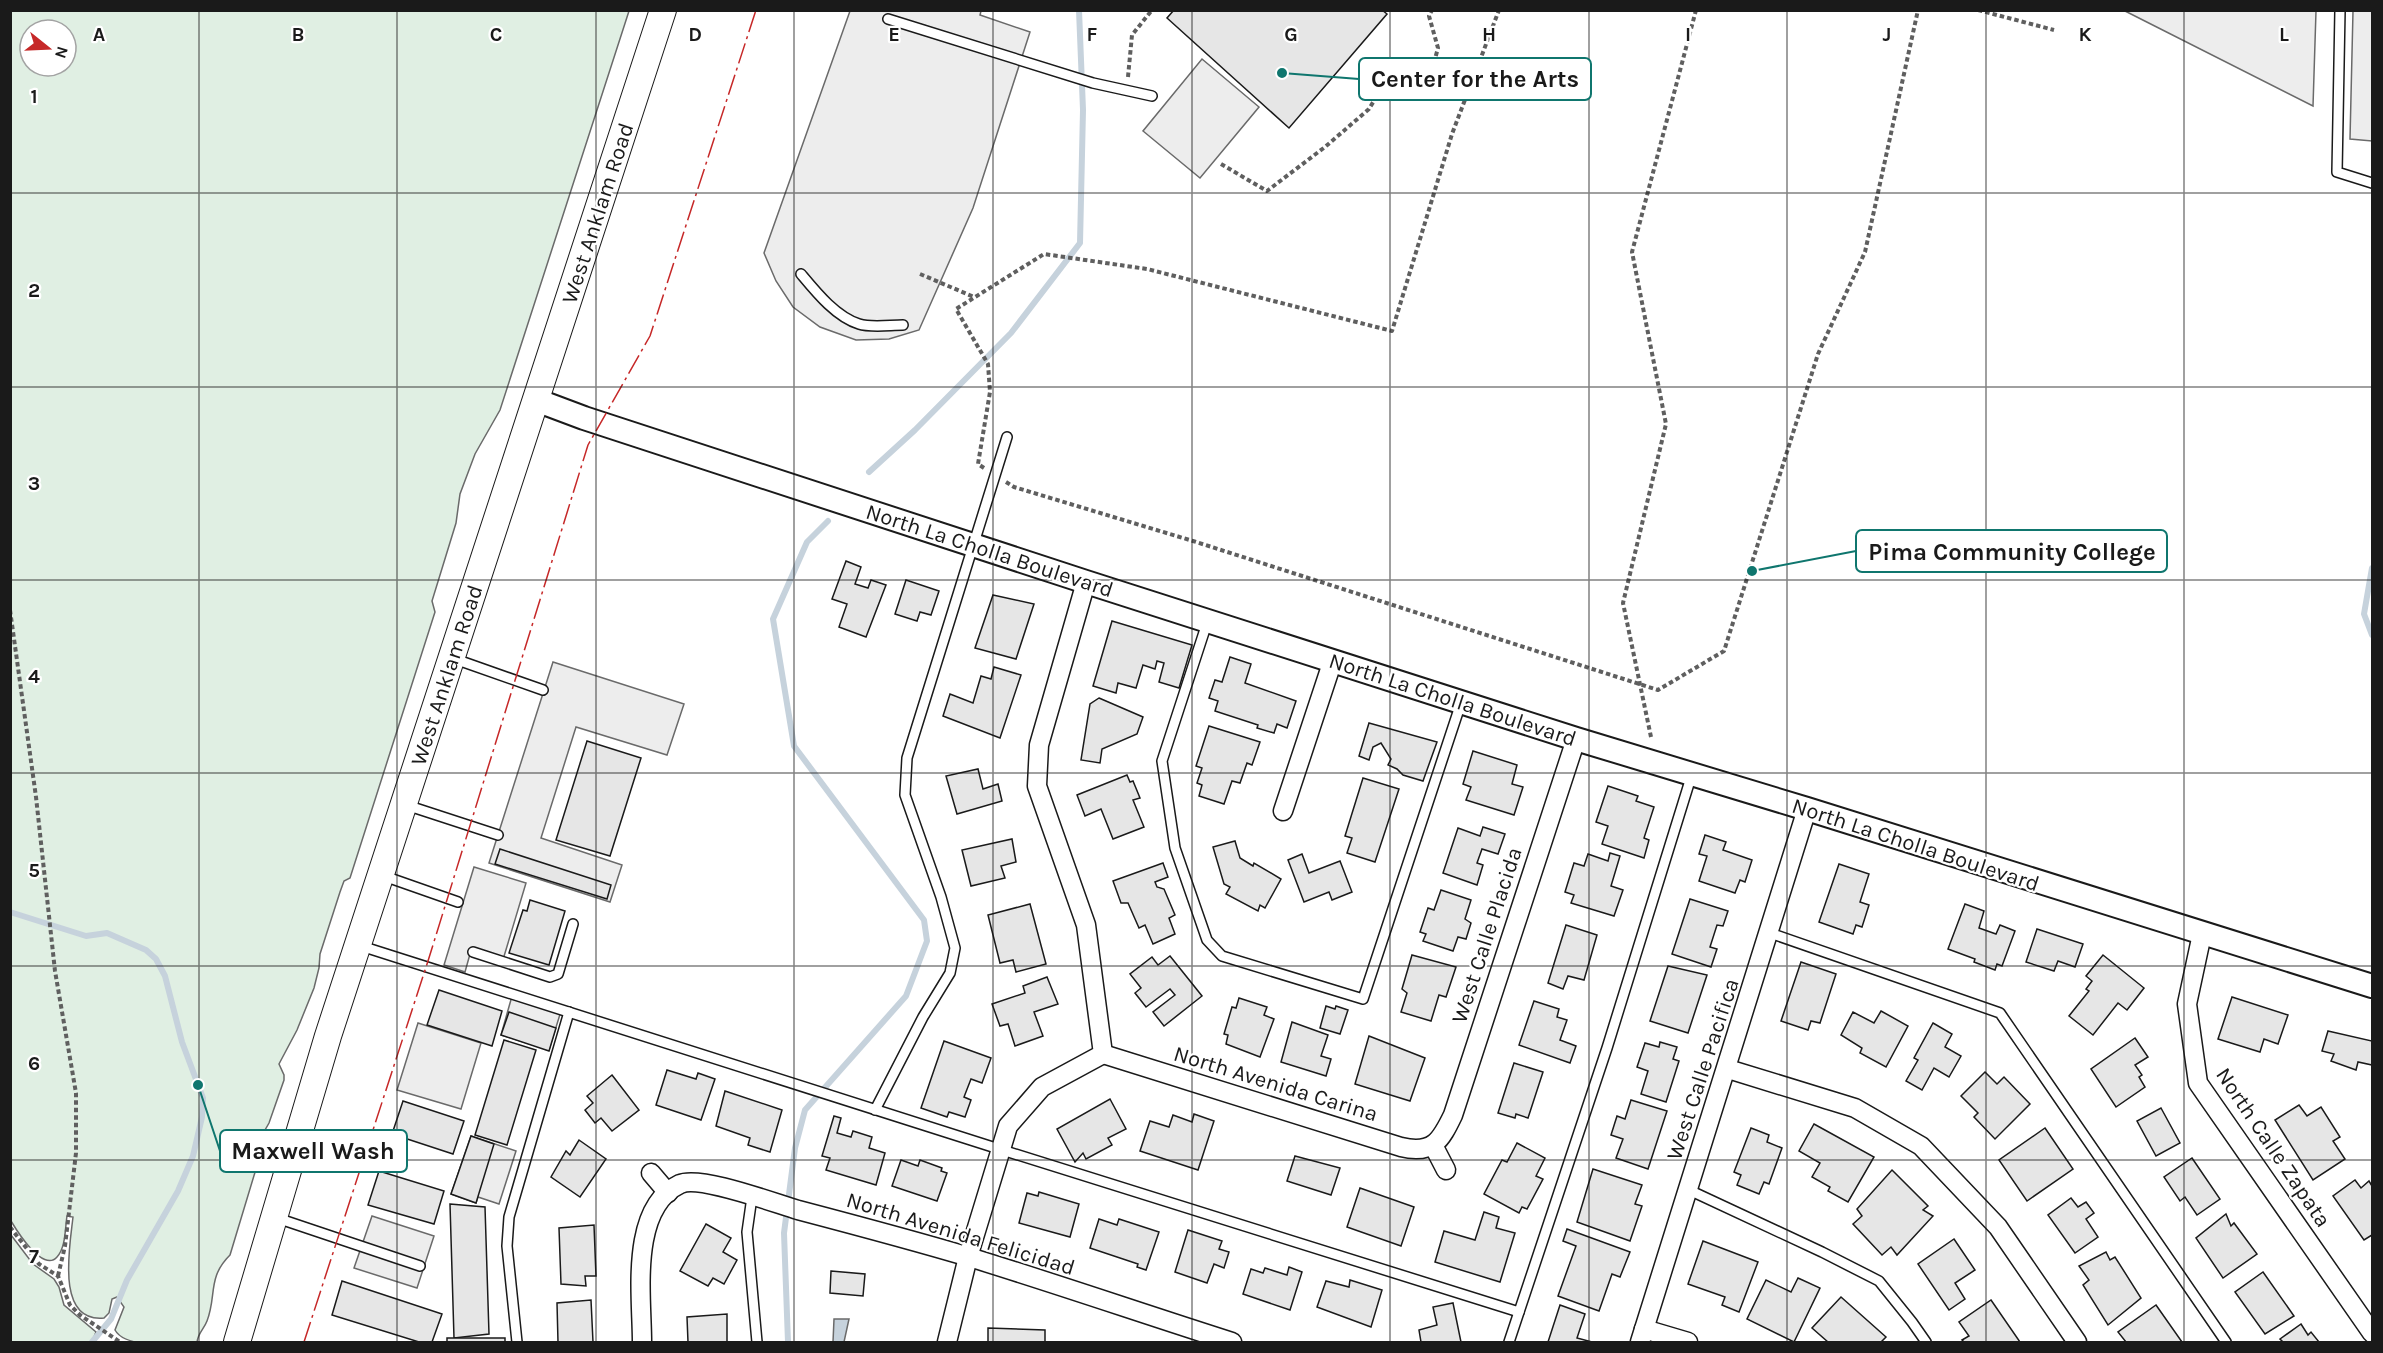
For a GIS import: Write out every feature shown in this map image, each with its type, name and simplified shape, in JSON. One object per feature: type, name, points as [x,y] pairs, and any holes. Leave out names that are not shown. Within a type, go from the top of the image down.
[{"type":"main road","name":"West Anklam Road","points":[[237,1342],[328,1036],[663,10]]},
{"type":"street","name":"North La Cholla Boulevard","points":[[536,400],[607,426],[1576,739],[2373,986]]},
{"type":"street","points":[[947,1342],[968,1257],[999,1149],[1008,1126],[1042,1087],[1102,1054],[1086,925],[1037,786],[1039,745],[1086,582]]},
{"type":"street","points":[[1282,811],[1333,660]]},
{"type":"street","name":"West Calle Placida","points":[[1435,1144],[1443,1136],[1453,1114],[1576,739]]},
{"type":"street","name":"West Calle Pacifica","points":[[1642,1336],[1728,1069],[1807,809]]},
{"type":"street","name":"North Calle Zapata","points":[[2202,934],[2187,1004],[2198,1083],[2373,1333]]},
{"type":"street","name":"North Avenida Carina","points":[[1102,1054],[1401,1147],[1419,1150],[1435,1144]]},
{"type":"street","points":[[1728,1069],[1855,1108],[1921,1146],[1998,1227],[2077,1342]]},
{"type":"street","points":[[1435,1144],[1446,1170]]},
{"type":"street","points":[[642,1342],[642,1249],[645,1228],[651,1211],[672,1190],[651,1173]]},
{"type":"street","name":"North Avenida Felicidad","points":[[672,1190],[680,1184],[694,1182],[714,1184],[752,1197],[968,1257],[1232,1342]]},
{"type":"street","points":[[1642,1336],[1688,1342]]},
{"type":"lane","points":[[2340,10],[2337,172],[2373,183]]},
{"type":"lane","points":[[888,19],[1082,79],[1152,96]]},
{"type":"lane","points":[[801,274],[841,314],[860,324],[903,325]]},
{"type":"lane","points":[[874,1110],[923,1017],[950,973],[955,948],[941,897],[905,795],[907,758],[1007,437]]},
{"type":"lane","points":[[1208,620],[1162,761],[1174,848],[1208,940],[1222,956],[1363,999],[1461,702]]},
{"type":"lane","points":[[452,658],[543,690]]},
{"type":"lane","points":[[1509,1342],[1607,1048],[1692,774]]},
{"type":"lane","points":[[404,804],[498,835]]},
{"type":"lane","points":[[381,875],[458,902]]},
{"type":"lane","points":[[472,952],[550,977],[558,974],[573,924]]},
{"type":"lane","points":[[1770,933],[2000,1012],[2226,1342]]},
{"type":"lane","points":[[358,945],[874,1110],[1519,1312]]},
{"type":"lane","points":[[517,1342],[507,1246],[509,1217],[569,1012]]},
{"type":"lane","points":[[1689,1190],[1879,1281],[1926,1342]]},
{"type":"lane","points":[[752,1197],[747,1232],[757,1342]]},
{"type":"lane","points":[[275,1217],[420,1266]]},
{"type":"path","points":[[1126,90],[1132,35],[1152,10]]},
{"type":"path","points":[[1221,164],[1267,191],[1370,109],[1387,79],[1433,66],[1438,48],[1429,16],[1432,10]]},
{"type":"path","points":[[1499,10],[1452,134],[1392,331],[1147,269],[1044,254],[956,309],[988,363],[990,392],[978,464],[1014,487],[1193,541],[1658,690],[1724,651],[1818,354],[1864,252],[1918,10]]},
{"type":"path","points":[[1652,737],[1623,603],[1666,424],[1632,252],[1696,10]]},
{"type":"path","points":[[1978,10],[2054,30]]},
{"type":"path","points":[[920,274],[974,297]]},
{"type":"path","points":[[10,610],[36,797],[55,971],[76,1093],[76,1153],[65,1246],[58,1276]]},
{"type":"path","points":[[10,1227],[39,1264],[58,1276],[70,1305],[120,1342]]},
{"type":"green space","points":[[10,11],[629,11],[500,410],[475,454],[460,494],[456,523],[432,601],[435,612],[350,878],[344,881],[320,954],[314,988],[297,1030],[279,1064],[284,1080],[269,1123],[257,1144],[256,1169],[230,1255],[218,1271],[210,1312],[197,1342],[152,1344],[140,1343],[121,1336],[115,1330],[124,1307],[117,1297],[112,1299],[109,1313],[104,1318],[88,1316],[78,1308],[72,1296],[69,1280],[73,1217],[67,1216],[62,1248],[57,1257],[51,1260],[45,1260],[38,1255],[11,1221]]},
{"type":"green space","points":[[11,1235],[33,1264],[54,1279],[64,1305],[96,1332],[92,1342],[11,1342]]},
{"type":"shaded area","points":[[850,11],[981,11],[980,15],[1030,32],[973,208],[919,330],[889,339],[856,340],[820,327],[793,307],[776,281],[764,253]]},
{"type":"shaded area","points":[[2125,11],[2316,11],[2313,106]]},
{"type":"shaded area","points":[[2353,11],[2372,11],[2372,141],[2350,139]]},
{"type":"shaded area","points":[[1202,59],[1259,107],[1200,178],[1143,131]]},
{"type":"shaded area","points":[[553,662],[684,704],[667,755],[576,727],[541,838],[622,865],[610,902],[489,863]]},
{"type":"shaded area","points":[[474,867],[526,883],[502,963],[470,954],[465,972],[444,965]]},
{"type":"shaded area","points":[[512,996],[561,1011],[549,1050],[501,1035]]},
{"type":"shaded area","points":[[418,1023],[481,1043],[461,1109],[397,1090]]},
{"type":"shaded area","points":[[471,1136],[516,1151],[499,1204],[478,1197],[476,1203],[451,1194]]},
{"type":"shaded area","points":[[372,1216],[434,1236],[417,1288],[354,1268]]},
{"type":"shaded area","points":[[834,1319],[849,1319],[844,1342],[833,1342]]},
{"type":"building","points":[[1174,10],[1382,10],[1387,14],[1289,128],[1167,18]]},
{"type":"building","points":[[846,561],[861,567],[855,584],[868,588],[871,580],[886,585],[866,637],[839,627],[847,604],[832,599]]},
{"type":"building","points":[[906,580],[939,591],[931,615],[920,612],[917,621],[895,614]]},
{"type":"building","points":[[993,595],[1034,604],[1016,659],[975,648]]},
{"type":"building","points":[[1112,621],[1192,645],[1179,688],[1159,682],[1164,663],[1157,661],[1155,669],[1143,665],[1136,688],[1118,683],[1116,693],[1093,686]]},
{"type":"building","points":[[1230,657],[1251,664],[1245,683],[1296,701],[1287,728],[1277,724],[1274,733],[1257,728],[1258,725],[1215,711],[1218,701],[1209,698],[1215,680],[1222,682]]},
{"type":"building","points":[[994,667],[1021,675],[1000,738],[943,716],[950,694],[973,703],[981,676],[991,679]]},
{"type":"building","points":[[1099,698],[1143,717],[1137,734],[1102,749],[1100,763],[1081,760],[1090,704]]},
{"type":"building","points":[[1369,723],[1437,742],[1423,781],[1403,775],[1388,765],[1391,759],[1381,743],[1373,747],[1369,760],[1359,756]]},
{"type":"building","points":[[1209,726],[1260,742],[1252,765],[1247,763],[1240,783],[1232,781],[1224,804],[1199,796],[1202,785],[1197,783],[1202,768],[1196,766]]},
{"type":"building","points":[[587,741],[641,758],[610,856],[556,840]]},
{"type":"building","points":[[1473,751],[1517,765],[1512,784],[1523,787],[1514,815],[1466,800],[1471,787],[1463,784]]},
{"type":"building","points":[[978,769],[983,789],[998,784],[1002,801],[957,814],[946,776]]},
{"type":"building","points":[[1127,775],[1130,782],[1133,781],[1140,798],[1133,800],[1144,827],[1113,839],[1101,809],[1085,816],[1077,795]]},
{"type":"building","points":[[1363,778],[1399,789],[1375,862],[1347,853],[1352,838],[1345,836]]},
{"type":"building","points":[[1608,786],[1638,796],[1636,801],[1654,807],[1644,838],[1649,840],[1644,858],[1602,844],[1608,826],[1596,822]]},
{"type":"building","points":[[1483,827],[1505,834],[1498,854],[1482,849],[1477,863],[1483,865],[1477,885],[1443,873],[1458,828],[1480,836]]},
{"type":"building","points":[[1705,835],[1726,842],[1723,850],[1752,860],[1745,882],[1740,880],[1735,893],[1699,881],[1707,856],[1699,854]]},
{"type":"building","points":[[1012,839],[1016,862],[1001,866],[1005,878],[971,886],[962,850]]},
{"type":"building","points":[[1235,841],[1240,858],[1253,866],[1254,863],[1281,879],[1265,908],[1260,905],[1258,911],[1226,894],[1230,887],[1224,884],[1213,847]]},
{"type":"building","points":[[500,849],[611,885],[607,899],[495,864]]},
{"type":"building","points":[[1610,853],[1620,856],[1611,886],[1623,890],[1614,916],[1571,903],[1574,895],[1565,892],[1574,863],[1584,866],[1588,854],[1608,861]]},
{"type":"building","points":[[1302,854],[1309,873],[1340,861],[1352,892],[1332,900],[1329,892],[1304,902],[1288,860]]},
{"type":"building","points":[[1163,863],[1168,877],[1155,882],[1157,887],[1164,889],[1175,915],[1169,918],[1175,934],[1153,944],[1145,925],[1139,928],[1128,903],[1121,903],[1113,881]]},
{"type":"building","points":[[1839,864],[1869,874],[1860,902],[1869,905],[1862,927],[1856,925],[1853,934],[1819,922]]},
{"type":"building","points":[[1441,890],[1471,900],[1465,919],[1471,923],[1466,939],[1458,937],[1453,951],[1423,941],[1426,934],[1420,932],[1428,908],[1434,910]]},
{"type":"building","points":[[1690,899],[1728,911],[1723,926],[1717,925],[1710,947],[1717,949],[1711,967],[1672,954]]},
{"type":"building","points":[[530,900],[565,911],[549,965],[509,953],[523,910],[527,911]]},
{"type":"building","points":[[1030,904],[1046,964],[1016,972],[1013,960],[1000,963],[988,915]]},
{"type":"building","points":[[1965,904],[1984,911],[1979,928],[1996,934],[2000,925],[2015,931],[2002,966],[1997,964],[1995,970],[1974,962],[1975,959],[1948,949]]},
{"type":"building","points":[[1566,925],[1597,935],[1584,980],[1568,976],[1563,989],[1548,983]]},
{"type":"building","points":[[2037,929],[2083,944],[2075,967],[2058,961],[2054,971],[2026,962]]},
{"type":"building","points":[[1412,955],[1456,967],[1446,997],[1439,995],[1431,1021],[1401,1012],[1407,993],[1402,989]]},
{"type":"building","points":[[2103,955],[2144,988],[2127,1010],[2118,1003],[2093,1035],[2069,1016],[2089,991],[2086,989],[2092,981],[2086,976]]},
{"type":"building","points":[[1170,956],[1202,996],[1164,1026],[1153,1012],[1175,995],[1170,989],[1146,1007],[1135,993],[1141,988],[1130,974],[1152,957],[1158,965]]},
{"type":"building","points":[[1801,962],[1836,974],[1820,1023],[1811,1021],[1808,1030],[1781,1021]]},
{"type":"building","points":[[1668,966],[1707,975],[1688,1033],[1650,1021]]},
{"type":"building","points":[[1047,977],[1058,1004],[1034,1012],[1043,1036],[1015,1046],[1008,1024],[1000,1026],[992,1004],[1025,993],[1023,986]]},
{"type":"building","points":[[439,990],[502,1011],[492,1046],[427,1025]]},
{"type":"building","points":[[2232,997],[2288,1015],[2278,1044],[2264,1039],[2260,1052],[2218,1039]]},
{"type":"building","points":[[1239,998],[1267,1007],[1264,1015],[1274,1019],[1260,1057],[1226,1044],[1228,1035],[1224,1034],[1232,1007],[1236,1008]]},
{"type":"building","points":[[1534,1001],[1559,1009],[1557,1017],[1567,1020],[1560,1040],[1576,1046],[1570,1063],[1519,1045]]},
{"type":"building","points":[[1326,1006],[1348,1010],[1340,1034],[1320,1028]]},
{"type":"building","points":[[1881,1011],[1908,1026],[1886,1067],[1860,1053],[1862,1048],[1841,1035],[1853,1012],[1874,1023]]},
{"type":"building","points":[[509,1012],[556,1028],[549,1051],[501,1035]]},
{"type":"building","points":[[1292,1022],[1328,1035],[1321,1056],[1331,1059],[1326,1076],[1281,1062]]},
{"type":"building","points":[[1933,1023],[1952,1034],[1945,1047],[1961,1056],[1949,1077],[1934,1068],[1922,1090],[1906,1081],[1918,1060],[1914,1058]]},
{"type":"building","points":[[2328,1031],[2372,1041],[2372,1065],[2358,1062],[2356,1070],[2331,1061],[2334,1054],[2322,1051]]},
{"type":"building","points":[[1369,1036],[1425,1058],[1410,1101],[1355,1084]]},
{"type":"building","points":[[2135,1038],[2148,1057],[2135,1065],[2142,1075],[2139,1077],[2145,1087],[2116,1107],[2091,1069]]},
{"type":"building","points":[[504,1040],[536,1050],[507,1145],[475,1135]]},
{"type":"building","points":[[944,1041],[991,1058],[982,1083],[971,1079],[964,1097],[971,1100],[965,1117],[949,1112],[947,1117],[921,1108]]},
{"type":"building","points":[[1660,1042],[1677,1047],[1673,1059],[1679,1061],[1666,1102],[1641,1094],[1648,1071],[1637,1067],[1645,1043],[1659,1047]]},
{"type":"building","points":[[1514,1063],[1543,1072],[1528,1118],[1516,1114],[1515,1118],[1498,1113]]},
{"type":"building","points":[[667,1070],[696,1079],[698,1073],[715,1079],[701,1120],[656,1105]]},
{"type":"building","points":[[1985,1072],[1997,1084],[2004,1077],[2030,1104],[1995,1139],[1974,1117],[1978,1113],[1961,1096]]},
{"type":"building","points":[[612,1075],[639,1110],[612,1131],[601,1118],[595,1123],[585,1110],[593,1103],[587,1096]]},
{"type":"building","points":[[725,1091],[782,1110],[770,1152],[748,1145],[750,1138],[716,1126]]},
{"type":"building","points":[[1110,1099],[1126,1129],[1108,1138],[1112,1145],[1086,1159],[1083,1153],[1075,1162],[1057,1129]]},
{"type":"building","points":[[1631,1100],[1667,1111],[1648,1169],[1616,1158],[1623,1139],[1611,1135],[1617,1116],[1625,1119]]},
{"type":"building","points":[[403,1101],[464,1121],[453,1154],[392,1134]]},
{"type":"building","points":[[2299,1105],[2307,1116],[2321,1107],[2340,1137],[2333,1141],[2345,1159],[2313,1180],[2275,1120]]},
{"type":"building","points":[[2161,1108],[2180,1143],[2156,1156],[2137,1121]]},
{"type":"building","points":[[1194,1114],[1214,1121],[1198,1170],[1140,1151],[1150,1121],[1169,1127],[1173,1115],[1192,1122]]},
{"type":"building","points":[[834,1116],[841,1118],[837,1133],[851,1137],[853,1131],[872,1137],[869,1148],[885,1153],[876,1185],[826,1170],[830,1158],[822,1156]]},
{"type":"building","points":[[1814,1124],[1874,1157],[1848,1202],[1828,1191],[1830,1187],[1812,1177],[1820,1163],[1799,1151]]},
{"type":"building","points":[[1751,1128],[1769,1135],[1767,1142],[1782,1148],[1769,1184],[1764,1182],[1759,1194],[1737,1185],[1741,1175],[1734,1172]]},
{"type":"building","points":[[2045,1128],[2073,1169],[2027,1201],[1999,1160]]},
{"type":"building","points":[[471,1136],[494,1144],[476,1203],[451,1194]]},
{"type":"building","points":[[579,1140],[606,1159],[580,1197],[551,1177],[566,1151],[570,1155]]},
{"type":"building","points":[[1517,1143],[1545,1158],[1536,1176],[1543,1179],[1527,1209],[1522,1207],[1519,1213],[1484,1194],[1502,1160],[1507,1162]]},
{"type":"building","points":[[1295,1156],[1340,1168],[1331,1195],[1287,1181]]},
{"type":"building","points":[[2192,1158],[2220,1199],[2197,1215],[2185,1197],[2180,1201],[2164,1177]]},
{"type":"building","points":[[901,1160],[918,1166],[920,1160],[942,1168],[941,1171],[947,1173],[937,1201],[892,1186]]},
{"type":"building","points":[[1593,1169],[1642,1185],[1635,1204],[1642,1206],[1630,1241],[1577,1222]]},
{"type":"building","points":[[1892,1170],[1928,1206],[1923,1210],[1933,1216],[1897,1255],[1891,1247],[1882,1255],[1853,1224],[1862,1216],[1857,1209]]},
{"type":"building","points":[[379,1171],[444,1191],[434,1224],[368,1205]]},
{"type":"building","points":[[2355,1180],[2361,1188],[2369,1181],[2372,1186],[2372,1235],[2364,1240],[2333,1196]]},
{"type":"building","points":[[1360,1188],[1414,1207],[1401,1246],[1347,1227]]},
{"type":"building","points":[[1039,1192],[1079,1204],[1070,1237],[1019,1223],[1027,1193],[1038,1196]]},
{"type":"building","points":[[2071,1198],[2078,1207],[2086,1202],[2094,1213],[2086,1219],[2098,1237],[2075,1253],[2048,1215]]},
{"type":"building","points":[[450,1204],[485,1207],[489,1334],[454,1338]]},
{"type":"building","points":[[1484,1212],[1499,1217],[1496,1228],[1515,1233],[1500,1282],[1435,1262],[1444,1231],[1475,1240]]},
{"type":"building","points":[[2226,1214],[2231,1226],[2234,1223],[2257,1254],[2223,1278],[2196,1238]]},
{"type":"building","points":[[1099,1219],[1117,1225],[1119,1219],[1159,1232],[1146,1270],[1137,1267],[1138,1264],[1090,1248]]},
{"type":"building","points":[[706,1224],[731,1238],[723,1252],[737,1260],[724,1284],[713,1278],[708,1286],[680,1271]]},
{"type":"building","points":[[594,1225],[596,1276],[585,1276],[586,1286],[561,1284],[559,1228]]},
{"type":"building","points":[[1567,1229],[1630,1252],[1620,1277],[1612,1274],[1599,1311],[1558,1296],[1576,1246],[1563,1241]]},
{"type":"building","points":[[1188,1230],[1222,1241],[1219,1249],[1229,1252],[1224,1268],[1214,1264],[1207,1283],[1175,1272]]},
{"type":"building","points":[[1954,1239],[1975,1270],[1955,1283],[1965,1299],[1949,1310],[1918,1264]]},
{"type":"building","points":[[1703,1241],[1758,1262],[1739,1312],[1722,1305],[1725,1297],[1688,1284]]},
{"type":"building","points":[[2106,1252],[2110,1260],[2115,1257],[2141,1298],[2108,1325],[2083,1285],[2089,1280],[2079,1266]]},
{"type":"building","points":[[1289,1267],[1302,1272],[1290,1310],[1243,1294],[1251,1269],[1263,1273],[1265,1268],[1287,1275]]},
{"type":"building","points":[[831,1271],[865,1274],[863,1296],[830,1293]]},
{"type":"building","points":[[2263,1272],[2294,1316],[2265,1334],[2235,1292]]},
{"type":"building","points":[[1798,1278],[1820,1288],[1794,1342],[1747,1319],[1766,1280],[1791,1292]]},
{"type":"building","points":[[1350,1280],[1382,1290],[1371,1327],[1317,1307],[1326,1281],[1349,1287]]},
{"type":"building","points":[[342,1281],[442,1314],[432,1342],[419,1342],[332,1315]]},
{"type":"building","points":[[1841,1297],[1886,1337],[1881,1342],[1828,1342],[1812,1328]]},
{"type":"building","points":[[591,1300],[593,1342],[558,1342],[557,1303]]},
{"type":"building","points":[[1991,1300],[2020,1342],[1964,1342],[1962,1340],[1969,1336],[1959,1322]]},
{"type":"building","points":[[1453,1303],[1461,1342],[1421,1342],[1419,1330],[1437,1325],[1433,1307]]},
{"type":"building","points":[[1560,1305],[1585,1314],[1577,1338],[1592,1342],[1548,1342]]},
{"type":"building","points":[[2156,1305],[2182,1342],[2126,1342],[2118,1332]]},
{"type":"building","points":[[727,1314],[727,1342],[688,1342],[687,1317]]},
{"type":"building","points":[[2301,1324],[2308,1335],[2311,1332],[2319,1342],[2283,1342],[2280,1339]]},
{"type":"building","points":[[988,1328],[1045,1330],[1045,1342],[988,1342]]},
{"type":"building","points":[[447,1338],[505,1338],[505,1342],[447,1342]]},
{"type":"waterway","points":[[869,472],[915,430],[1011,333],[1080,243],[1083,110],[1079,10]]},
{"type":"waterway","points":[[788,1342],[784,1233],[795,1148],[805,1110],[906,996],[927,941],[924,920],[794,746],[773,619],[807,542],[828,521]]},
{"type":"waterway","points":[[2372,568],[2364,614],[2372,635]]},
{"type":"waterway","points":[[10,912],[86,936],[107,933],[146,950],[156,959],[165,976],[182,1042],[203,1098],[202,1117],[193,1156],[178,1191],[127,1280],[111,1319],[92,1342]]},
{"type":"power","points":[[304,1342],[428,961],[588,445],[650,336],[756,10]]},
{"type":"place","name":"Center for the Arts","points":[[1282,73]]},
{"type":"place","name":"Pima Community College","points":[[1752,571]]},
{"type":"place","name":"Maxwell Wash","points":[[198,1085]]}]
